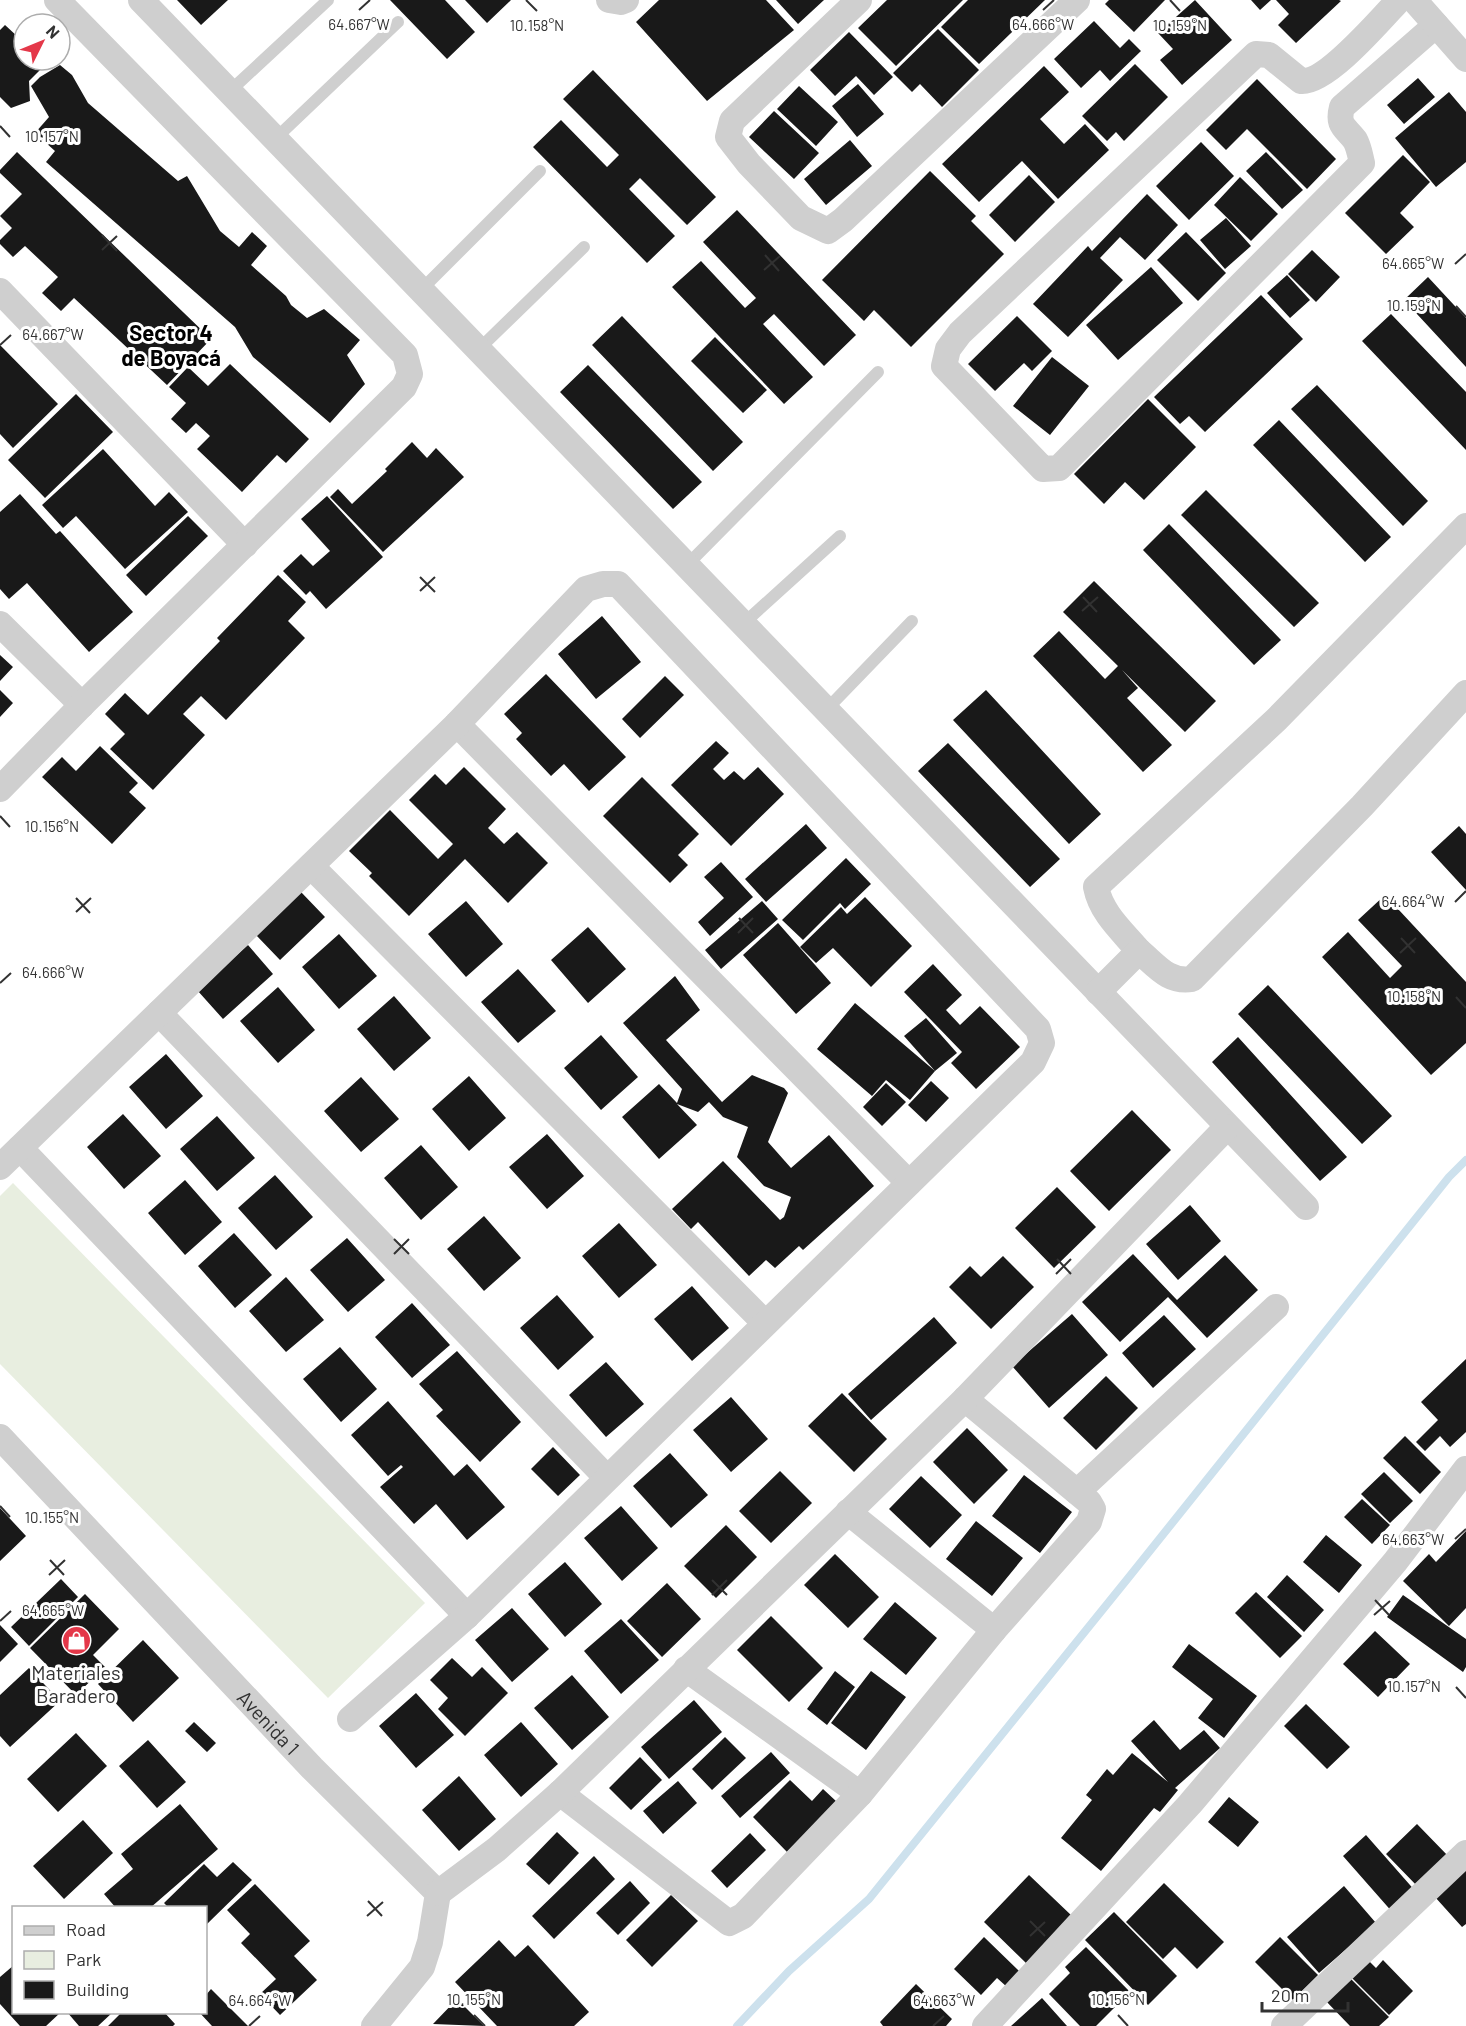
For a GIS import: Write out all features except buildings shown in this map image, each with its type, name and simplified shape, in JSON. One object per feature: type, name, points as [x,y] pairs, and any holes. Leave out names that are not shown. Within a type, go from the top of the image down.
[{"type":"street","points":[[0,789],[404,387],[410,374],[405,355],[57,0]]},
{"type":"street","points":[[141,0],[1306,1207]]},
{"type":"street","points":[[609,0],[621,2],[626,0]]},
{"type":"street","points":[[859,0],[732,121],[728,136],[749,164],[801,218],[828,231],[843,220],[1077,0]]},
{"type":"street","points":[[1400,0],[1330,70],[1316,79],[1301,81],[1269,55],[1256,54],[960,333],[948,349],[944,366],[1043,469],[1059,468],[1362,163],[1355,141],[1342,127],[1340,116],[1342,107],[1436,25]]},
{"type":"street","points":[[1414,0],[1466,58]]},
{"type":"street","points":[[1316,79],[1342,107]]},
{"type":"street","points":[[0,291],[245,545]]},
{"type":"street","points":[[1466,526],[1277,719],[1096,887],[1098,899],[1106,913],[1139,951],[1167,975],[1180,981],[1192,979],[1362,807],[1466,693]]},
{"type":"street","points":[[0,1167],[457,724],[586,589],[603,584],[618,584],[1038,1029],[1042,1043],[1033,1062],[467,1616],[350,1719]]},
{"type":"street","points":[[0,624],[82,705]]},
{"type":"street","points":[[457,724],[909,1183]]},
{"type":"street","points":[[311,866],[765,1323]]},
{"type":"street","points":[[1098,992],[1139,951]]},
{"type":"street","points":[[159,1013],[607,1478]]},
{"type":"street","points":[[374,2026],[422,1967],[430,1942],[438,1893],[497,1849],[560,1793],[965,1400],[1227,1127]]},
{"type":"street","points":[[20,1148],[467,1616]]},
{"type":"street","points":[[1077,1492],[1276,1307]]},
{"type":"street","points":[[560,1793],[729,1923],[743,1916],[860,1794],[994,1630],[1089,1522],[1093,1509],[1089,1502],[965,1400]]},
{"type":"street","name":"Avenida 1","points":[[0,1437],[312,1768],[438,1893]]},
{"type":"street","points":[[985,2026],[1190,1804],[1395,1562],[1466,1469]]},
{"type":"street","points":[[848,1512],[994,1630]]},
{"type":"street","points":[[686,1670],[860,1794]]},
{"type":"street","points":[[1284,2026],[1466,1853]]},
{"type":"lane","points":[[230,91],[328,0]]},
{"type":"lane","points":[[275,139],[398,22]]},
{"type":"lane","points":[[421,290],[540,171]]},
{"type":"lane","points":[[478,350],[584,247]]},
{"type":"lane","points":[[687,565],[878,372]]},
{"type":"lane","points":[[743,624],[840,536]]},
{"type":"lane","points":[[826,710],[912,621]]},
{"type":"green space","points":[[13,1183],[425,1603],[328,1698],[0,1364],[0,1196]]},
{"type":"waterway","points":[[737,2026],[789,1971],[869,1899],[1449,1177],[1466,1160]]},
{"type":"place","name":"Materiales Baradero","points":[[76,1641]]},
{"type":"district","name":"Sector 4 de Boyacá","points":[[171,344]]}]
